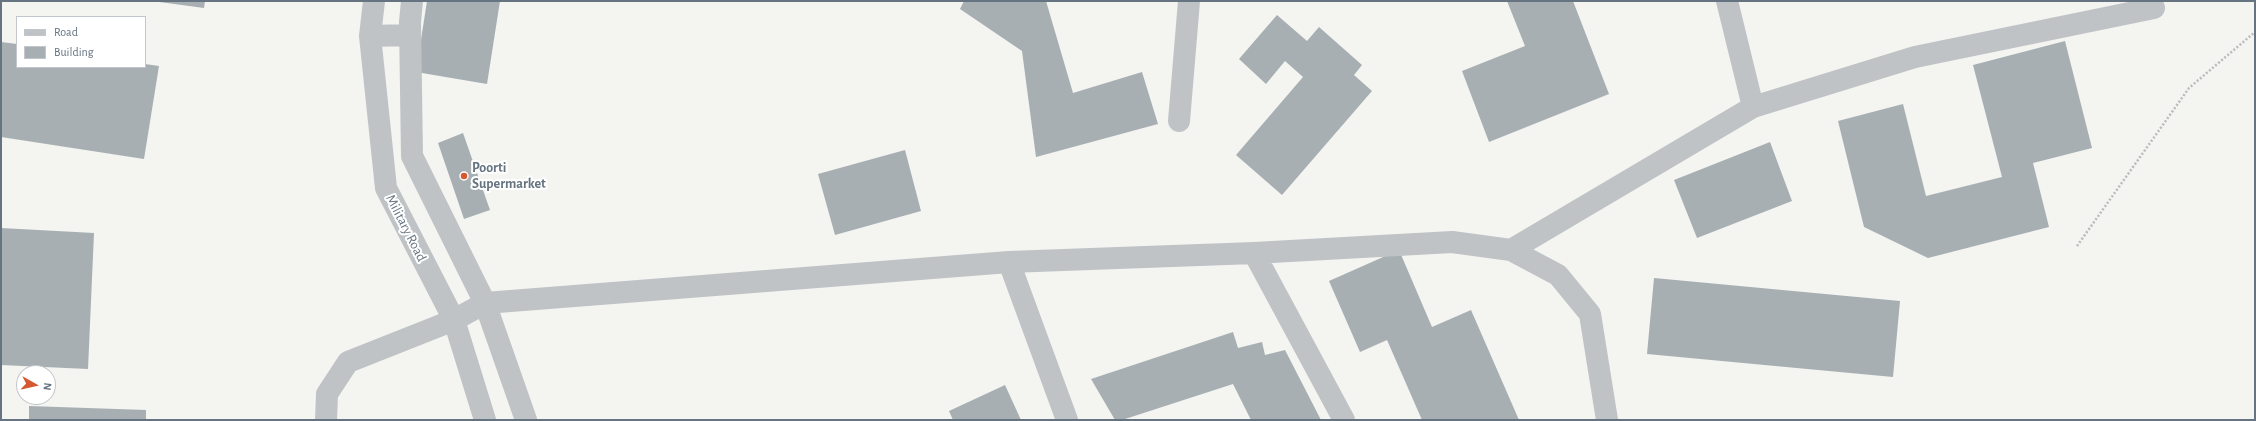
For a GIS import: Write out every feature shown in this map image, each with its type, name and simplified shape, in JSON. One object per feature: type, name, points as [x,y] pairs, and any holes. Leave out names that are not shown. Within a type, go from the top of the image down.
[{"type":"street","name":"Military Road","points":[[374,1],[370,36],[386,188],[454,320],[485,420]]},
{"type":"street","points":[[412,1],[410,35],[412,156],[485,303],[526,420]]},
{"type":"street","points":[[1180,121],[1189,1]]},
{"type":"street","points":[[1727,1],[1753,107]]},
{"type":"street","points":[[1511,250],[1753,107],[1915,57],[2154,8]]},
{"type":"street","points":[[370,36],[410,35]]},
{"type":"street","points":[[326,420],[327,394],[348,362],[454,320],[485,303],[1009,262],[1254,253],[1452,242],[1511,250],[1558,275],[1590,314],[1607,420]]},
{"type":"street","points":[[1254,253],[1344,420]]},
{"type":"street","points":[[1009,262],[1067,420]]},
{"type":"path","points":[[2077,246],[2189,88],[2255,32]]},
{"type":"building","points":[[152,1],[205,1],[204,8]]},
{"type":"building","points":[[427,1],[500,1],[487,84],[416,72]]},
{"type":"building","points":[[964,1],[1046,1],[1073,93],[1142,72],[1158,124],[1036,157],[1022,51],[960,9]]},
{"type":"building","points":[[1507,1],[1573,1],[1609,94],[1489,142],[1462,71],[1525,46]]},
{"type":"building","points":[[1277,15],[1307,41],[1319,27],[1362,65],[1354,75],[1372,91],[1282,195],[1236,155],[1303,77],[1285,61],[1266,84],[1239,59]]},
{"type":"building","points":[[2065,41],[2092,148],[2033,163],[2049,227],[1928,258],[1864,227],[1838,121],[1903,104],[1926,196],[2002,177],[1973,65]]},
{"type":"building","points":[[1,42],[16,44],[16,68],[146,68],[146,64],[159,66],[144,159],[1,137]]},
{"type":"building","name":"Poorti Supermarket","points":[[463,133],[490,210],[464,219],[438,143]]},
{"type":"building","points":[[1770,142],[1792,201],[1697,238],[1674,180]]},
{"type":"building","points":[[905,150],[921,211],[835,235],[818,174]]},
{"type":"building","points":[[1,228],[94,233],[88,369],[56,368],[56,365],[1,365]]},
{"type":"building","points":[[1399,250],[1432,327],[1471,310],[1519,420],[1422,420],[1387,340],[1360,352],[1329,281]]},
{"type":"building","points":[[1654,278],[1900,301],[1893,377],[1647,354]]},
{"type":"building","points":[[1233,332],[1238,348],[1262,342],[1265,355],[1285,350],[1321,420],[1251,420],[1233,384],[1122,420],[1115,420],[1091,379]]},
{"type":"building","points":[[1005,385],[1021,420],[953,420],[949,411]]},
{"type":"building","points":[[29,406],[146,410],[146,420],[29,420]]},
{"type":"place","name":"Poorti Supermarket","points":[[464,176]]}]
